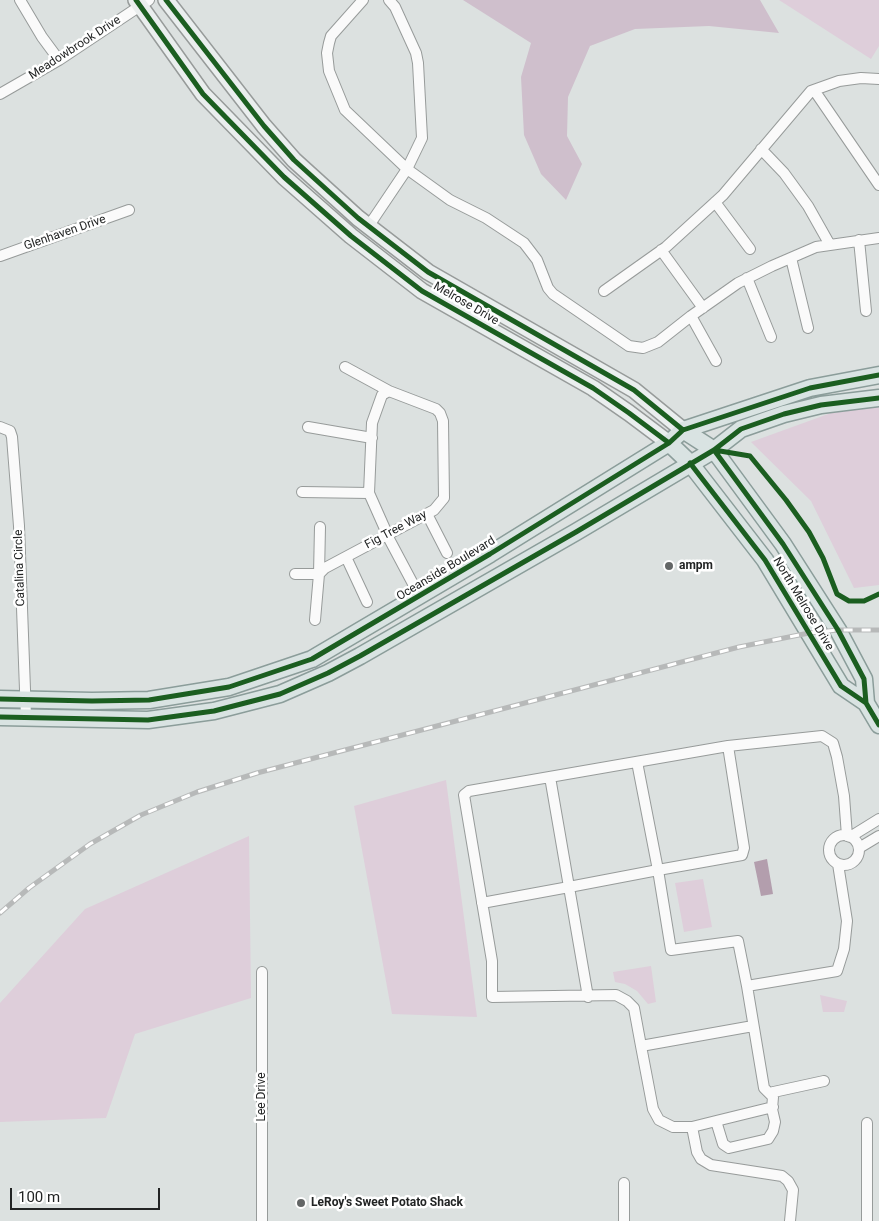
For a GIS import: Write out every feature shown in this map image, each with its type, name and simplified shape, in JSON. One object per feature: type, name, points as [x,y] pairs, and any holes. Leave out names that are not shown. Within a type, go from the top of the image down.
[{"type":"main road","name":"Melrose Drive","points":[[166,0],[258,118],[294,160],[368,226],[428,272],[634,390],[683,430],[714,450]]},
{"type":"main road","name":"Melrose Drive","points":[[141,2],[203,94],[284,177],[351,236],[422,290],[593,388],[669,443],[690,463]]},
{"type":"main road","name":"Oceanside Boulevard","points":[[0,699],[92,702],[149,700],[229,687],[312,659],[490,554],[669,443],[683,430],[810,388],[879,375]]},
{"type":"main road","points":[[0,717],[148,720],[214,711],[280,694],[328,673],[417,624],[714,450],[741,429],[784,414],[821,405],[879,398]]},
{"type":"main road","name":"North Melrose Drive","points":[[714,450],[783,544],[838,630],[864,679],[866,703]]},
{"type":"main road","name":"North Melrose Drive","points":[[690,463],[766,560],[841,686],[866,703],[879,725]]},
{"type":"main road","points":[[417,624],[416,610],[419,606],[482,566],[490,554]]},
{"type":"street","points":[[20,0],[42,37],[59,60]]},
{"type":"street","points":[[363,0],[331,36],[327,53],[329,71],[345,110],[408,169],[450,200],[486,218],[524,243],[536,260],[548,288],[553,294],[629,346],[637,348],[649,347],[738,283],[816,247],[879,238]]},
{"type":"street","points":[[368,226],[408,169],[422,138],[416,52],[395,8],[389,0]]},
{"type":"street","name":"Meadowbrook Drive","points":[[0,94],[59,60],[141,2]]},
{"type":"street","points":[[604,291],[662,250],[715,202],[811,91],[839,82],[861,78],[879,79]]},
{"type":"street","points":[[814,90],[879,185]]},
{"type":"street","points":[[761,149],[784,173],[808,206],[830,245]]},
{"type":"street","points":[[715,202],[750,250]]},
{"type":"street","name":"Glenhaven Drive","points":[[0,256],[130,210]]},
{"type":"street","points":[[859,240],[866,311]]},
{"type":"street","points":[[662,250],[703,308]]},
{"type":"street","points":[[791,258],[808,328]]},
{"type":"street","points":[[747,278],[772,337]]},
{"type":"street","points":[[691,316],[716,361]]},
{"type":"street","points":[[345,367],[389,391]]},
{"type":"street","points":[[389,391],[382,395],[372,423],[369,493],[387,534],[420,596]]},
{"type":"street","name":"Fig Tree Way","points":[[319,574],[325,568],[434,510],[444,498],[443,421],[440,414],[436,409],[389,391]]},
{"type":"street","name":"Catalina Circle","points":[[0,427],[10,431],[12,437],[19,526],[26,718]]},
{"type":"street","points":[[308,427],[372,438]]},
{"type":"street","points":[[302,492],[369,493]]},
{"type":"street","points":[[427,514],[448,554]]},
{"type":"street","points":[[315,620],[319,574],[320,527]]},
{"type":"street","points":[[346,557],[367,602]]},
{"type":"street","points":[[295,574],[319,574]]},
{"type":"street","points":[[773,1107],[692,1127],[673,1127],[659,1120],[653,1109],[634,1008],[627,1001],[616,995],[492,997],[492,961],[464,795],[469,791],[728,746],[822,736],[828,738],[833,743],[837,757],[844,796],[848,836]]},
{"type":"street","points":[[482,902],[742,855],[744,848],[728,746]]},
{"type":"street","points":[[637,762],[671,950],[738,941],[764,1088],[773,1097],[775,1122],[773,1131],[768,1139],[729,1148],[723,1144],[716,1121]]},
{"type":"street","points":[[550,777],[588,996]]},
{"type":"street","points":[[848,836],[879,819]]},
{"type":"street","points":[[747,986],[837,971],[844,949],[847,921],[838,864],[831,858],[830,848],[834,839],[838,836],[848,836],[856,840],[859,848],[858,857],[851,863],[838,864]]},
{"type":"street","points":[[859,848],[879,836]]},
{"type":"street","name":"Lee Drive","points":[[262,972],[262,1221]]},
{"type":"street","points":[[641,1046],[753,1026]]},
{"type":"street","points":[[769,1093],[824,1081]]},
{"type":"street","points":[[866,1123],[867,1221]]},
{"type":"street","points":[[692,1127],[696,1152],[701,1159],[711,1165],[782,1176],[788,1181],[793,1190],[790,1221]]},
{"type":"street","points":[[624,1183],[624,1221]]},
{"type":"shaded area","points":[[463,0],[760,0],[779,33],[709,26],[635,29],[590,46],[568,97],[567,136],[582,164],[566,200],[541,174],[524,135],[521,77],[531,43]]},
{"type":"shaded area","points":[[779,0],[879,0],[879,46],[871,59]]},
{"type":"shaded area","points":[[879,406],[879,585],[854,588],[811,501],[751,442],[831,413]]},
{"type":"shaded area","points":[[446,780],[477,1017],[392,1014],[354,806]]},
{"type":"shaded area","points":[[249,836],[251,998],[135,1034],[106,1118],[0,1122],[0,1003],[85,909]]},
{"type":"shaded area","points":[[767,859],[773,894],[761,896],[754,862]]},
{"type":"shaded area","points":[[703,879],[712,927],[684,932],[675,883]]},
{"type":"shaded area","points":[[651,966],[656,1002],[648,1004],[637,991],[625,984],[615,982],[613,972]]},
{"type":"shaded area","points":[[820,995],[847,1001],[844,1012],[823,1012]]},
{"type":"railway","points":[[0,913],[29,888],[90,844],[141,815],[197,792],[257,773],[739,647],[809,633],[838,630],[879,630]]},
{"type":"cycle path","points":[[136,0],[203,94],[284,177],[351,236],[422,291],[593,388],[669,443]]},
{"type":"cycle path","points":[[166,0],[264,126],[294,160],[358,218],[428,272],[634,390],[683,430]]},
{"type":"cycle path","points":[[0,699],[149,700],[229,687],[312,659],[490,554],[669,443],[683,430],[810,388],[879,375]]},
{"type":"cycle path","points":[[0,717],[148,720],[214,711],[280,694],[328,673],[360,656],[576,532],[714,450],[741,429],[784,414],[821,405],[879,398]]},
{"type":"cycle path","points":[[714,450],[783,544],[838,630],[864,679],[866,703],[879,725]]},
{"type":"cycle path","points":[[714,450],[750,456],[809,532],[823,558],[837,594],[849,601],[864,601],[879,594]]},
{"type":"cycle path","points":[[690,463],[765,560],[841,686],[866,703]]},
{"type":"place","name":"ampm","points":[[669,566]]},
{"type":"place","name":"LeRoy's Sweet Potato Shack","points":[[301,1203]]}]
